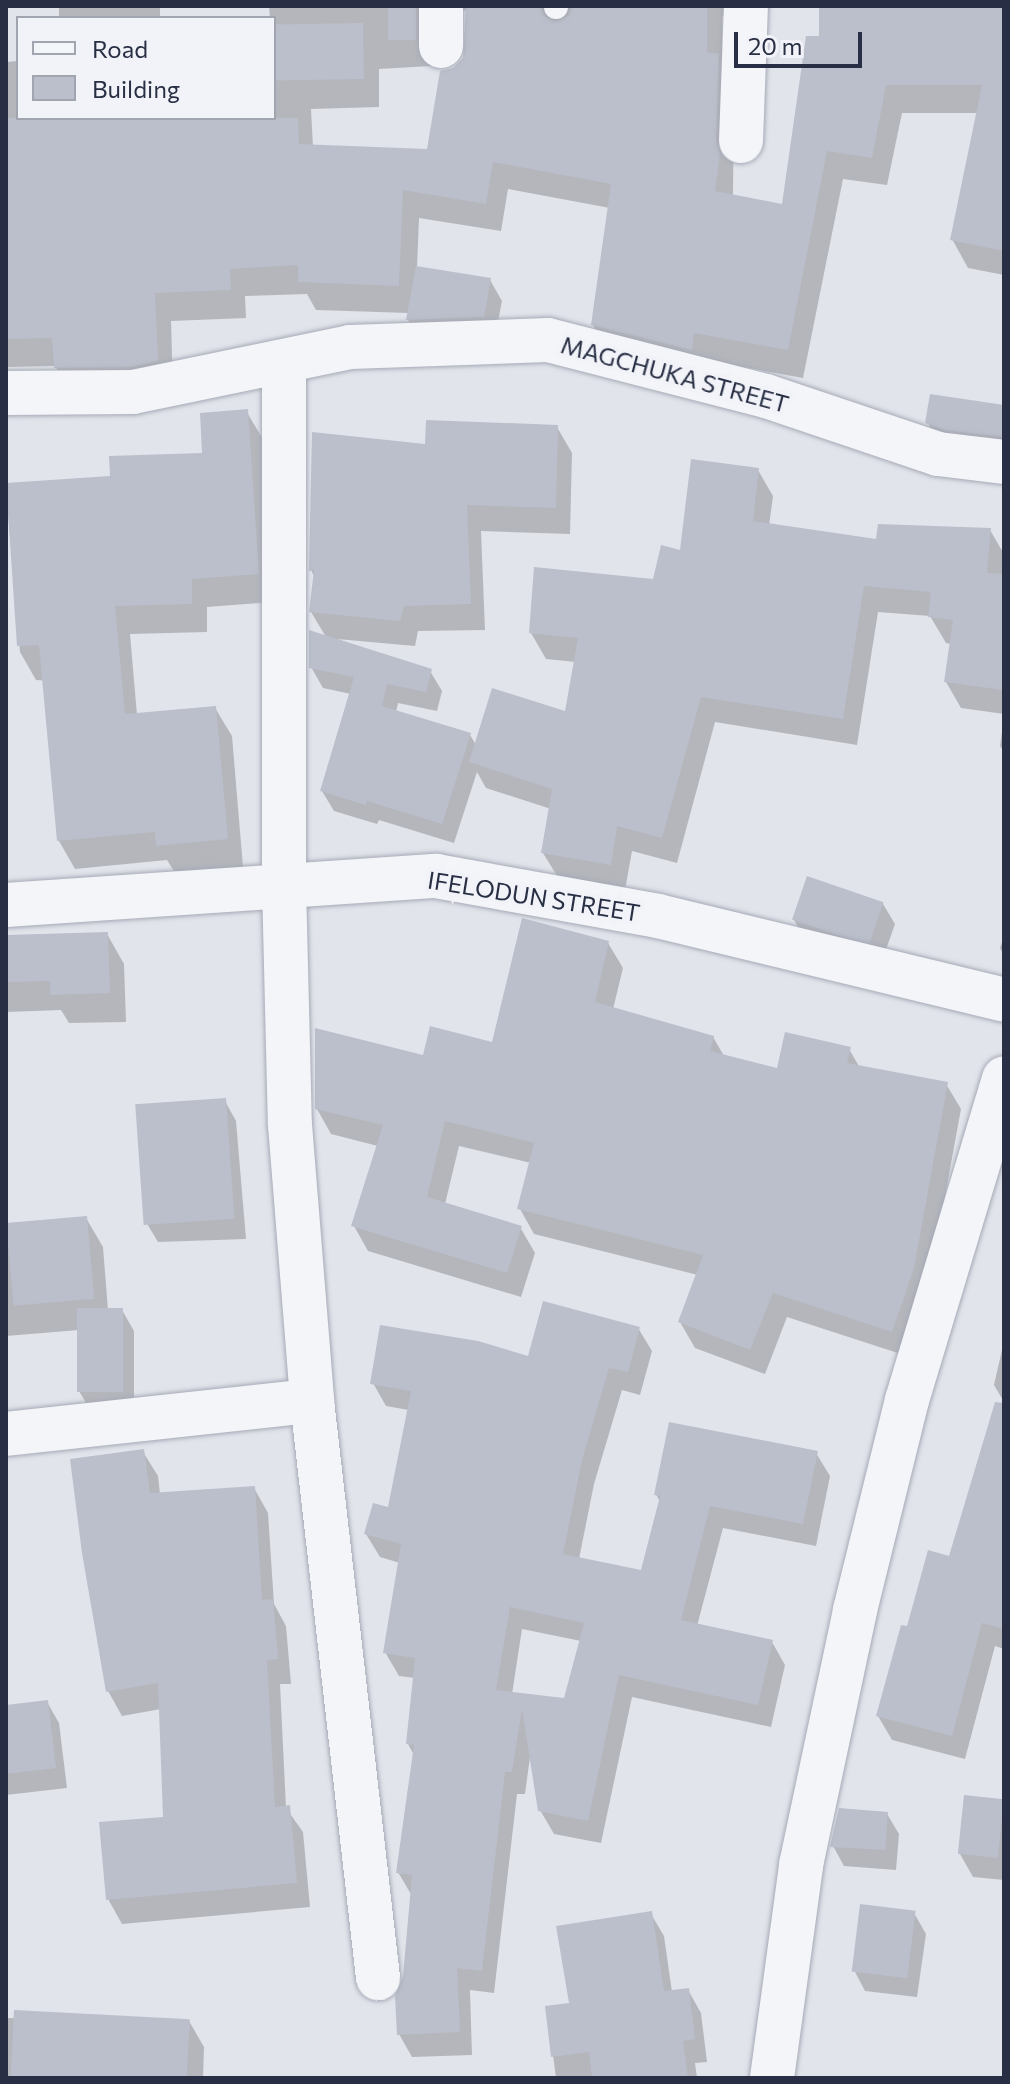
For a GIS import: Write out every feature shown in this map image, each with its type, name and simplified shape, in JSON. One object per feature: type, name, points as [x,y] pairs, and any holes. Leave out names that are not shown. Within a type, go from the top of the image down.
[{"type":"street","points":[[741,141],[746,6]]},
{"type":"street","name":"MAGCHUKA STREET","points":[[6,393],[133,392],[350,347],[548,340],[766,396],[938,454],[1004,462]]},
{"type":"street","points":[[284,362],[284,884],[290,1125],[312,1401],[378,1978]]},
{"type":"street","name":"IFELODUN STREET","points":[[6,905],[436,876],[658,916],[1004,1000]]},
{"type":"street","points":[[772,2078],[801,1865],[855,1610],[907,1400],[1004,1078]]},
{"type":"street","points":[[6,1434],[312,1401]]},
{"type":"building","points":[[388,6],[416,6],[416,40],[388,40]]},
{"type":"building","points":[[466,6],[541,6],[543,15],[555,22],[569,15],[571,6],[707,6],[707,52],[719,54],[716,140],[720,154],[715,191],[782,204],[806,36],[819,36],[819,6],[1004,6],[1004,251],[950,240],[982,85],[886,85],[872,158],[827,151],[788,350],[694,333],[692,350],[591,325],[611,184],[493,162],[486,204],[403,190],[399,286],[298,282],[298,265],[230,269],[231,290],[155,293],[158,361],[130,367],[54,368],[52,338],[6,339],[6,118],[298,118],[299,144],[427,149],[440,71],[453,68],[463,58]]},
{"type":"building","points":[[363,23],[364,79],[276,81],[276,25]]},
{"type":"building","points":[[416,266],[491,278],[484,317],[406,320]]},
{"type":"building","points":[[930,394],[1004,405],[1004,437],[944,430],[925,423]]},
{"type":"building","points":[[248,409],[259,574],[192,579],[192,604],[115,606],[125,714],[216,706],[228,839],[156,846],[155,832],[57,841],[39,645],[17,646],[6,483],[110,476],[109,456],[202,453],[200,413]]},
{"type":"building","points":[[426,420],[558,425],[556,508],[467,505],[471,604],[404,606],[400,621],[309,612],[314,570],[309,571],[312,432],[425,444]]},
{"type":"building","points":[[691,459],[759,468],[753,521],[876,539],[878,524],[991,528],[987,573],[1004,574],[1004,690],[944,682],[953,620],[928,617],[931,592],[864,586],[843,719],[701,697],[662,838],[617,826],[611,865],[541,853],[552,789],[469,762],[492,688],[565,711],[578,638],[529,633],[534,567],[653,579],[661,545],[680,550]]},
{"type":"building","points":[[309,630],[432,669],[426,692],[387,684],[382,706],[471,733],[442,824],[367,801],[366,805],[320,791],[354,677],[309,668]]},
{"type":"building","points":[[807,876],[884,902],[869,946],[792,919]]},
{"type":"building","points":[[522,918],[609,941],[595,1002],[714,1036],[710,1051],[777,1068],[785,1032],[851,1047],[847,1063],[948,1082],[914,1268],[892,1332],[773,1293],[750,1350],[678,1322],[703,1255],[517,1209],[534,1143],[445,1121],[427,1197],[522,1226],[507,1273],[351,1226],[383,1125],[315,1109],[315,1028],[423,1055],[430,1026],[492,1042]]},
{"type":"building","points":[[108,932],[110,993],[50,995],[50,981],[6,982],[6,935]]},
{"type":"building","points":[[226,1098],[234,1219],[144,1225],[135,1104]]},
{"type":"building","points":[[87,1216],[94,1299],[14,1306],[6,1223]]},
{"type":"building","points":[[543,1301],[640,1327],[628,1372],[609,1368],[582,1460],[563,1554],[641,1570],[660,1496],[654,1495],[669,1422],[818,1451],[803,1524],[710,1506],[681,1620],[773,1640],[758,1705],[619,1675],[588,1821],[538,1811],[522,1709],[512,1772],[505,1772],[482,1971],[457,1968],[460,2032],[397,2035],[395,1996],[403,1976],[412,1875],[396,1873],[414,1745],[406,1744],[415,1658],[383,1653],[401,1544],[364,1534],[373,1503],[388,1507],[411,1391],[370,1384],[380,1325],[478,1341],[528,1356]],"holes":[[[510,1607],[584,1623],[564,1698],[496,1690]]]},
{"type":"building","points":[[77,1308],[123,1308],[123,1392],[77,1392]]},
{"type":"building","points":[[995,1402],[1004,1403],[1004,1629],[982,1623],[952,1736],[876,1716],[901,1625],[907,1626],[928,1550],[949,1556]]},
{"type":"building","points":[[144,1449],[150,1493],[255,1486],[262,1600],[273,1599],[278,1659],[267,1660],[275,1807],[290,1805],[297,1883],[106,1900],[99,1822],[163,1817],[158,1683],[106,1692],[82,1553],[70,1459]]},
{"type":"building","points":[[48,1700],[56,1768],[6,1774],[6,1705]]},
{"type":"building","points":[[964,1795],[1004,1799],[998,1858],[958,1854]]},
{"type":"building","points":[[839,1808],[888,1812],[885,1850],[830,1847]]},
{"type":"building","points":[[860,1904],[916,1911],[907,1978],[852,1971]]},
{"type":"building","points":[[652,1911],[664,1991],[689,1988],[695,2039],[683,2041],[688,2078],[592,2078],[589,2052],[551,2057],[545,2006],[569,2003],[556,1926]]},
{"type":"building","points":[[14,2010],[190,2019],[187,2078],[10,2078]]}]
